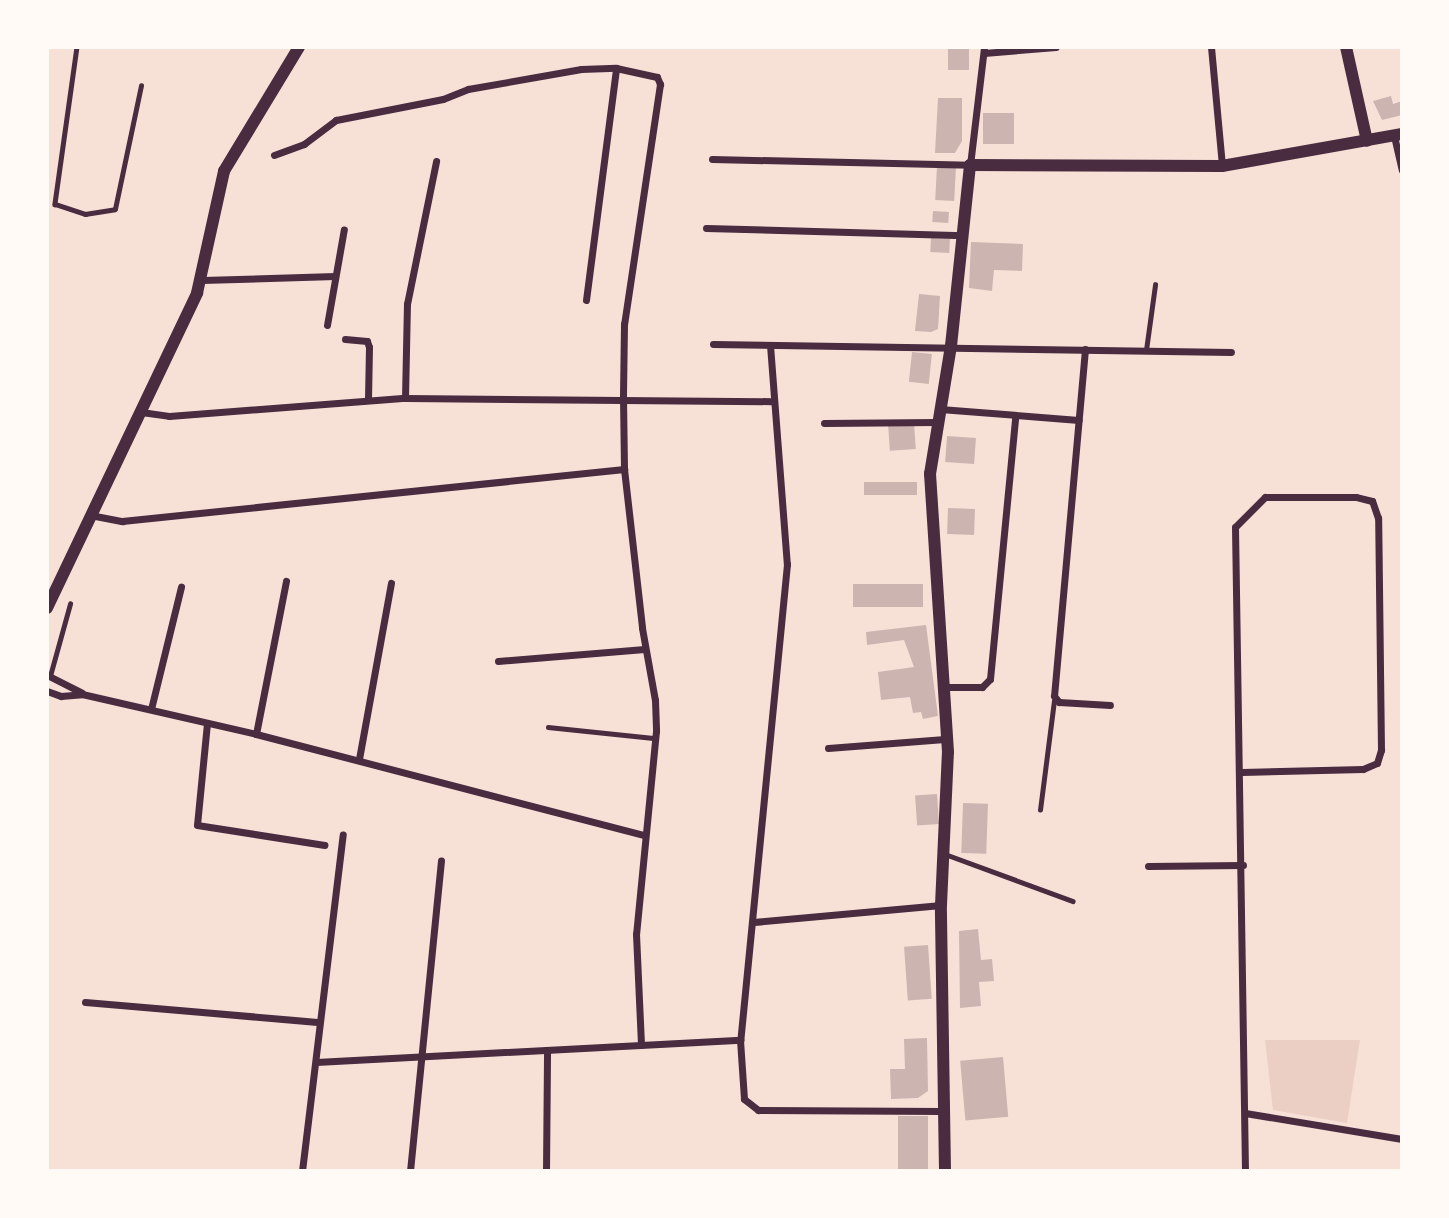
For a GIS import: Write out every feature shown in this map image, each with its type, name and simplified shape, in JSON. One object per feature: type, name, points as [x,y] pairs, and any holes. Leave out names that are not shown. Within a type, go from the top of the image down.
[{"type":"street","points":[[47,608],[202,280],[224,172],[299,47]]},
{"type":"street","points":[[945,1171],[941,905],[946,687],[930,474],[951,346],[984,50],[1056,47]]},
{"type":"street","points":[[1211,47],[1222,166]]},
{"type":"street","points":[[1346,47],[1367,141]]},
{"type":"street","points":[[586,300],[615,68]]},
{"type":"street","points":[[274,155],[304,144],[337,120],[361,112],[443,99],[523,78],[615,68],[657,77],[660,84],[624,324],[622,397],[624,470],[645,649],[653,673],[656,738],[643,835],[636,934],[641,1045]]},
{"type":"street","points":[[712,159],[970,165],[1222,166],[1398,135],[1402,170]]},
{"type":"street","points":[[405,398],[407,304],[436,161]]},
{"type":"street","points":[[706,228],[963,235]]},
{"type":"street","points":[[327,325],[344,229]]},
{"type":"street","points":[[202,280],[335,276]]},
{"type":"street","points":[[345,339],[366,341],[369,347],[368,400]]},
{"type":"street","points":[[713,344],[1231,352]]},
{"type":"street","points":[[770,345],[772,401],[787,565],[754,922],[740,1040],[748,1107],[943,1111]]},
{"type":"street","points":[[1085,349],[1054,701],[1111,705]]},
{"type":"street","points":[[139,411],[169,416],[405,398],[622,397],[772,401]]},
{"type":"street","points":[[824,423],[939,415],[1079,420]]},
{"type":"street","points":[[946,687],[987,684],[1015,417]]},
{"type":"street","points":[[90,515],[122,521],[624,470]]},
{"type":"street","points":[[1242,772],[1363,769],[1377,763],[1381,750],[1378,517],[1372,501],[1356,496],[1265,497],[1235,527],[1242,772],[1245,1171]]},
{"type":"street","points":[[256,734],[286,581]]},
{"type":"street","points":[[359,759],[391,583]]},
{"type":"street","points":[[151,709],[181,587]]},
{"type":"street","points":[[498,661],[645,649]]},
{"type":"street","points":[[82,694],[61,696],[47,689],[49,675],[82,694],[359,759],[643,835]]},
{"type":"street","points":[[207,723],[197,825],[324,845]]},
{"type":"street","points":[[828,748],[945,739]]},
{"type":"street","points":[[302,1171],[316,1062],[317,1022],[342,834]]},
{"type":"street","points":[[410,1171],[441,860]]},
{"type":"street","points":[[1148,866],[1243,865]]},
{"type":"street","points":[[754,922],[941,905]]},
{"type":"street","points":[[85,1002],[317,1022]]},
{"type":"street","points":[[316,1062],[740,1040]]},
{"type":"street","points":[[546,1171],[547,1050]]},
{"type":"street","points":[[1245,1112],[1402,1139]]},
{"type":"lane","points":[[77,47],[56,172],[55,204],[85,214],[115,209],[141,86]]},
{"type":"lane","points":[[1146,350],[1155,285]]},
{"type":"lane","points":[[49,675],[70,604]]},
{"type":"lane","points":[[1040,810],[1054,701]]},
{"type":"lane","points":[[548,727],[656,738]]},
{"type":"lane","points":[[944,854],[1073,901]]},
{"type":"shaded area","points":[[1265,1040],[1360,1040],[1347,1123],[1273,1110]]},
{"type":"building","points":[[948,47],[969,47],[969,70],[948,70]]},
{"type":"building","points":[[1391,96],[1393,104],[1402,101],[1402,115],[1382,120],[1373,101]]},
{"type":"building","points":[[938,98],[962,98],[962,141],[955,153],[935,153]]},
{"type":"building","points":[[983,113],[1014,113],[1014,144],[983,144]]},
{"type":"building","points":[[937,166],[956,167],[954,201],[935,200]]},
{"type":"building","points":[[933,211],[949,212],[948,223],[932,222]]},
{"type":"building","points":[[931,238],[950,239],[949,253],[930,252]]},
{"type":"building","points":[[971,242],[1023,244],[1022,271],[994,270],[992,291],[969,288]]},
{"type":"building","points":[[919,294],[940,296],[938,329],[931,332],[915,331]]},
{"type":"building","points":[[912,352],[932,354],[929,384],[909,382]]},
{"type":"building","points":[[914,423],[916,449],[890,451],[888,425]]},
{"type":"building","points":[[947,436],[976,438],[974,464],[945,462]]},
{"type":"building","points":[[864,482],[917,482],[917,495],[864,495]]},
{"type":"building","points":[[948,508],[975,509],[974,535],[947,534]]},
{"type":"building","points":[[853,584],[923,584],[923,607],[853,607]]},
{"type":"building","points":[[926,625],[938,716],[923,719],[921,712],[913,713],[910,697],[881,700],[878,672],[914,667],[904,640],[867,645],[866,632]]},
{"type":"building","points":[[937,794],[939,824],[917,825],[915,796]]},
{"type":"building","points":[[963,803],[988,804],[986,854],[961,853]]},
{"type":"building","points":[[978,929],[981,960],[992,959],[994,981],[979,982],[981,1006],[960,1008],[959,931]]},
{"type":"building","points":[[928,945],[932,999],[908,1001],[904,947]]},
{"type":"building","points":[[927,1038],[928,1091],[918,1098],[891,1099],[890,1069],[905,1069],[904,1039]]},
{"type":"building","points":[[1003,1057],[1008,1117],[965,1121],[960,1061]]},
{"type":"building","points":[[898,1116],[928,1116],[928,1171],[898,1171]]}]
